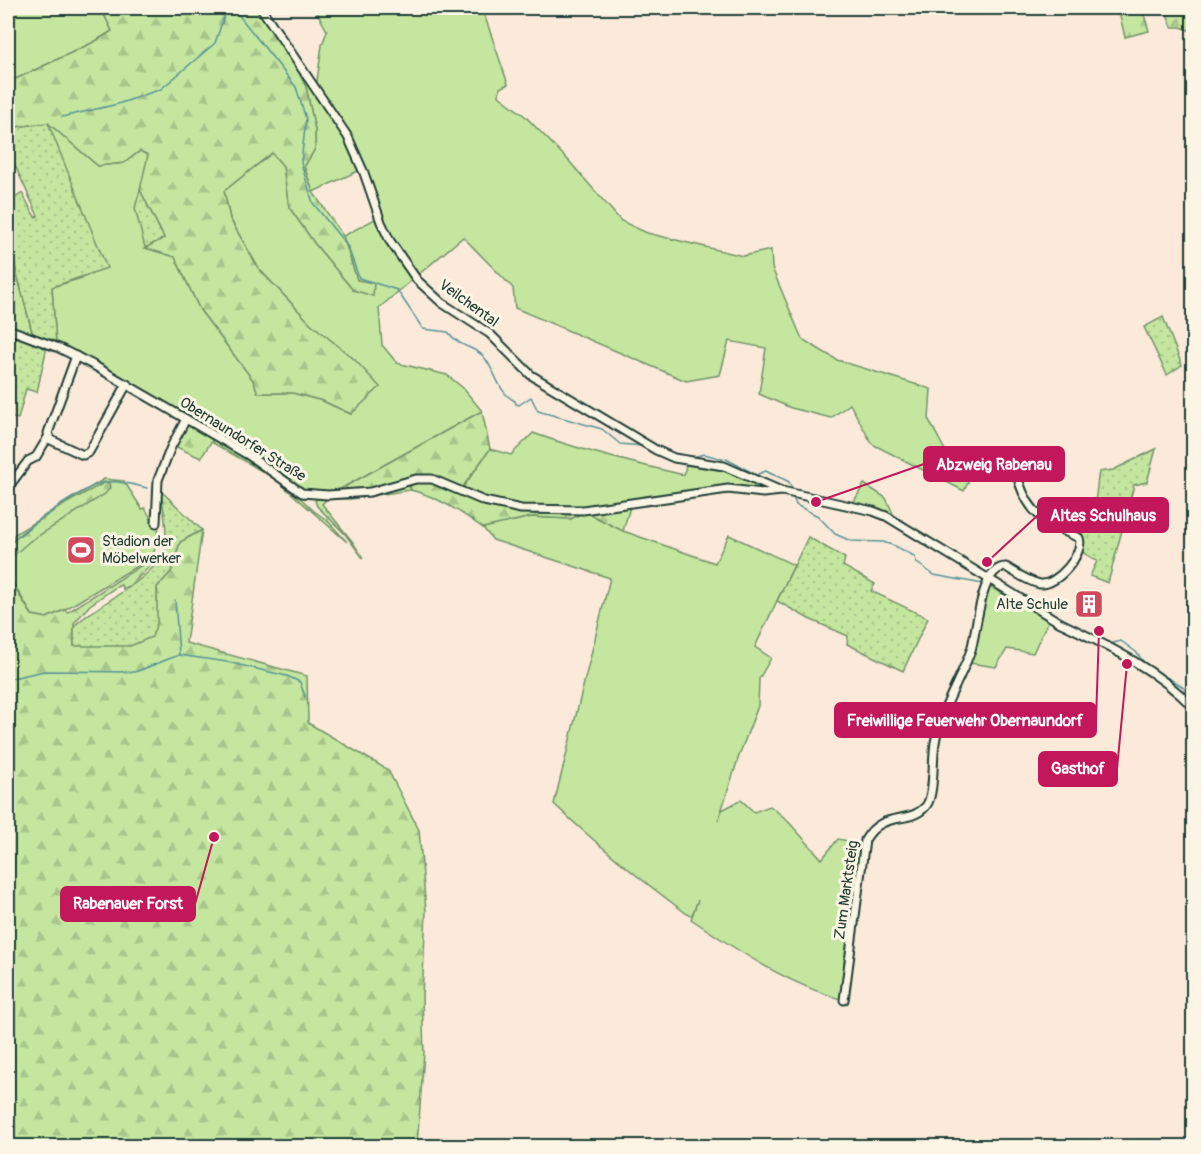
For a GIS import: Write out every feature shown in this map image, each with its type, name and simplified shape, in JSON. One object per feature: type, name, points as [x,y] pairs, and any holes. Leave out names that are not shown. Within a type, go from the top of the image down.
[{"type":"street","name":"Veilchental","points":[[261,8],[348,137],[364,172],[381,222],[396,251],[417,280],[442,303],[490,334],[531,375],[656,450],[674,458],[724,466],[782,491]]},
{"type":"street","name":"Obernaundorfer Straße","points":[[8,329],[76,356],[127,384],[248,455],[302,493],[328,495],[370,492],[416,479],[432,479],[484,501],[521,509],[583,510],[717,490],[763,493],[782,491]]},
{"type":"street","points":[[8,487],[28,461],[36,457],[48,437],[76,356]]},
{"type":"street","points":[[48,437],[83,455],[88,452],[127,384]]},
{"type":"street","points":[[156,523],[158,480],[171,447],[186,419]]},
{"type":"street","points":[[987,585],[1000,567],[1006,567],[1042,584],[1052,582],[1060,577],[1079,550],[1081,543],[1079,538],[1041,518],[1026,501],[1019,482]]},
{"type":"street","points":[[782,491],[873,510],[886,516],[987,585],[1088,637],[1155,675],[1194,708]]},
{"type":"street","name":"Zum Marktsteig","points":[[844,1000],[865,840],[878,824],[916,813],[930,800],[932,761],[937,730],[971,648],[979,605],[987,585]]},
{"type":"green space","points":[[8,8],[101,8],[112,31],[94,42],[8,81]]},
{"type":"green space","points":[[101,8],[261,8],[285,45],[306,87],[315,130],[315,149],[304,167],[313,192],[343,236],[357,280],[374,283],[373,296],[353,290],[315,244],[289,207],[283,166],[272,153],[224,191],[230,219],[259,269],[310,323],[355,360],[380,387],[351,414],[323,401],[293,393],[258,393],[253,380],[200,310],[175,257],[145,248],[164,238],[140,190],[148,155],[140,151],[124,163],[98,166],[48,123],[8,128],[8,81],[94,42],[112,31]]},
{"type":"green space","points":[[325,8],[482,8],[508,84],[500,88],[499,96],[525,116],[569,161],[621,221],[647,233],[743,256],[771,250],[772,268],[802,339],[837,360],[931,389],[929,420],[947,454],[968,464],[972,474],[964,491],[872,444],[850,404],[831,418],[791,408],[759,394],[766,348],[729,341],[720,375],[686,381],[515,308],[513,288],[463,237],[379,308],[382,345],[397,363],[447,375],[463,388],[482,411],[335,492],[411,484],[409,486],[411,490],[350,499],[327,499],[322,504],[352,541],[363,558],[345,534],[317,506],[315,501],[318,497],[302,493],[214,436],[56,344],[52,287],[82,278],[48,123],[98,166],[124,163],[140,151],[148,155],[175,257],[200,310],[253,380],[258,393],[293,393],[323,401],[351,414],[355,360],[310,323],[259,269],[230,219],[224,191],[272,153],[283,166],[289,207],[315,244],[353,290],[357,280],[343,236],[379,217],[362,169],[313,192],[304,166],[315,149],[315,130],[306,87],[285,45],[316,88],[322,45],[327,31],[317,12]]},
{"type":"green space","points":[[1118,8],[1142,8],[1149,31],[1125,37]]},
{"type":"green space","points":[[1165,8],[1193,8],[1193,32],[1181,27],[1172,27]]},
{"type":"green space","points":[[48,123],[107,268],[52,287],[56,344],[48,342],[37,392],[26,389],[18,419],[8,417],[8,370],[16,329],[33,335],[8,239],[8,204],[22,193],[35,217],[38,216],[8,150],[8,128]]},
{"type":"green space","points":[[140,190],[164,238],[145,248],[135,208]]},
{"type":"green space","points":[[8,239],[33,336],[8,326]]},
{"type":"green space","points":[[1163,317],[1182,365],[1167,375],[1144,327]]},
{"type":"green space","points":[[482,411],[490,449],[459,492],[520,510],[582,513],[571,519],[531,517],[483,528],[449,506],[411,490],[410,484],[347,491],[346,486]]},
{"type":"green space","points":[[188,423],[213,439],[201,458],[174,446]]},
{"type":"green space","points":[[533,433],[589,451],[684,475],[686,465],[726,471],[763,486],[763,490],[719,486],[620,504],[621,508],[586,512],[623,531],[715,563],[729,535],[794,565],[755,647],[771,658],[759,679],[758,706],[718,821],[722,810],[741,800],[754,812],[770,806],[785,818],[822,859],[838,839],[864,844],[844,1000],[804,986],[784,976],[746,955],[691,919],[698,900],[692,915],[687,914],[619,861],[554,804],[610,578],[493,540],[483,528],[531,517],[571,519],[579,513],[520,510],[459,493],[490,449],[511,455]]},
{"type":"green space","points":[[214,436],[214,439],[271,474],[292,490],[327,520],[347,542],[274,478],[211,442]]},
{"type":"green space","points":[[1156,449],[1147,482],[1134,485],[1108,583],[1090,576],[1097,561],[1079,550],[1079,544],[1095,501],[1099,472],[1113,470]]},
{"type":"green space","name":"Stadion der Möbelwerker","points":[[104,479],[124,481],[142,509],[145,508],[153,522],[159,524],[157,543],[152,557],[64,610],[47,618],[32,615],[8,574],[8,543],[15,534]]},
{"type":"green space","points":[[104,483],[109,483],[110,488],[105,494],[30,541],[8,560],[8,546],[18,536],[41,519]]},
{"type":"green space","points":[[864,484],[886,498],[894,516],[875,508],[853,503]]},
{"type":"green space","points":[[161,491],[202,530],[180,542],[171,572],[157,587],[157,623],[152,637],[130,646],[74,646],[74,626],[142,578],[154,567],[162,555],[166,536]]},
{"type":"green space","points":[[630,507],[623,531],[585,512]]},
{"type":"green space","points":[[202,530],[186,643],[307,676],[308,723],[388,770],[419,830],[426,911],[422,997],[424,1053],[417,1146],[8,1146],[8,578],[32,615],[47,618],[64,610],[68,612],[153,558],[155,561],[131,585],[123,589],[121,585],[116,587],[90,605],[74,623],[74,645],[157,602],[157,587],[171,572],[180,542]]},
{"type":"green space","points":[[808,537],[845,558],[843,566],[875,584],[871,591],[928,618],[903,671],[847,644],[848,636],[809,619],[777,601]]},
{"type":"green space","points":[[990,587],[1049,619],[1033,653],[1007,649],[996,667],[970,663],[968,660]]},
{"type":"waterway","points":[[62,117],[118,104],[161,89],[215,43],[227,8]]},
{"type":"waterway","points":[[233,8],[296,87],[306,119],[301,163],[313,203],[348,247],[359,278],[397,290],[423,329],[448,332],[457,341],[483,356],[504,392],[516,404],[519,405],[531,397],[538,411],[602,429],[620,444],[643,446]]},
{"type":"waterway","points":[[648,450],[672,461]]},
{"type":"waterway","points":[[689,458],[704,454],[723,459]]},
{"type":"waterway","points":[[726,459],[753,473]]},
{"type":"waterway","points":[[758,474],[766,471],[789,482],[792,488]]},
{"type":"waterway","points":[[8,545],[55,509],[97,485],[116,482],[147,488]]},
{"type":"waterway","points":[[793,497],[796,505],[818,516],[835,534],[851,541],[883,542],[895,546],[914,556],[917,563],[934,575],[983,584]]},
{"type":"waterway","points":[[175,600],[179,655]]},
{"type":"waterway","points":[[1110,644],[1121,641],[1136,652],[1146,665]]},
{"type":"waterway","points":[[8,679],[44,671],[135,672],[179,655],[227,662],[287,676],[300,682],[305,697]]},
{"type":"waterway","points":[[1152,669],[1180,685],[1194,697]]},
{"type":"place","name":"Abzweig Rabenau","points":[[816,502]]},
{"type":"place","name":"Stadion der Möbelwerker","points":[[81,550]]},
{"type":"place","name":"Altes Schulhaus","points":[[987,562]]},
{"type":"place","name":"Alte Schule","points":[[1089,604]]},
{"type":"place","name":"Freiwillige Feuerwehr Obernaundorf","points":[[1099,631]]},
{"type":"place","name":"Gasthof","points":[[1127,664]]},
{"type":"place","name":"Rabenauer Forst","points":[[214,837]]}]
